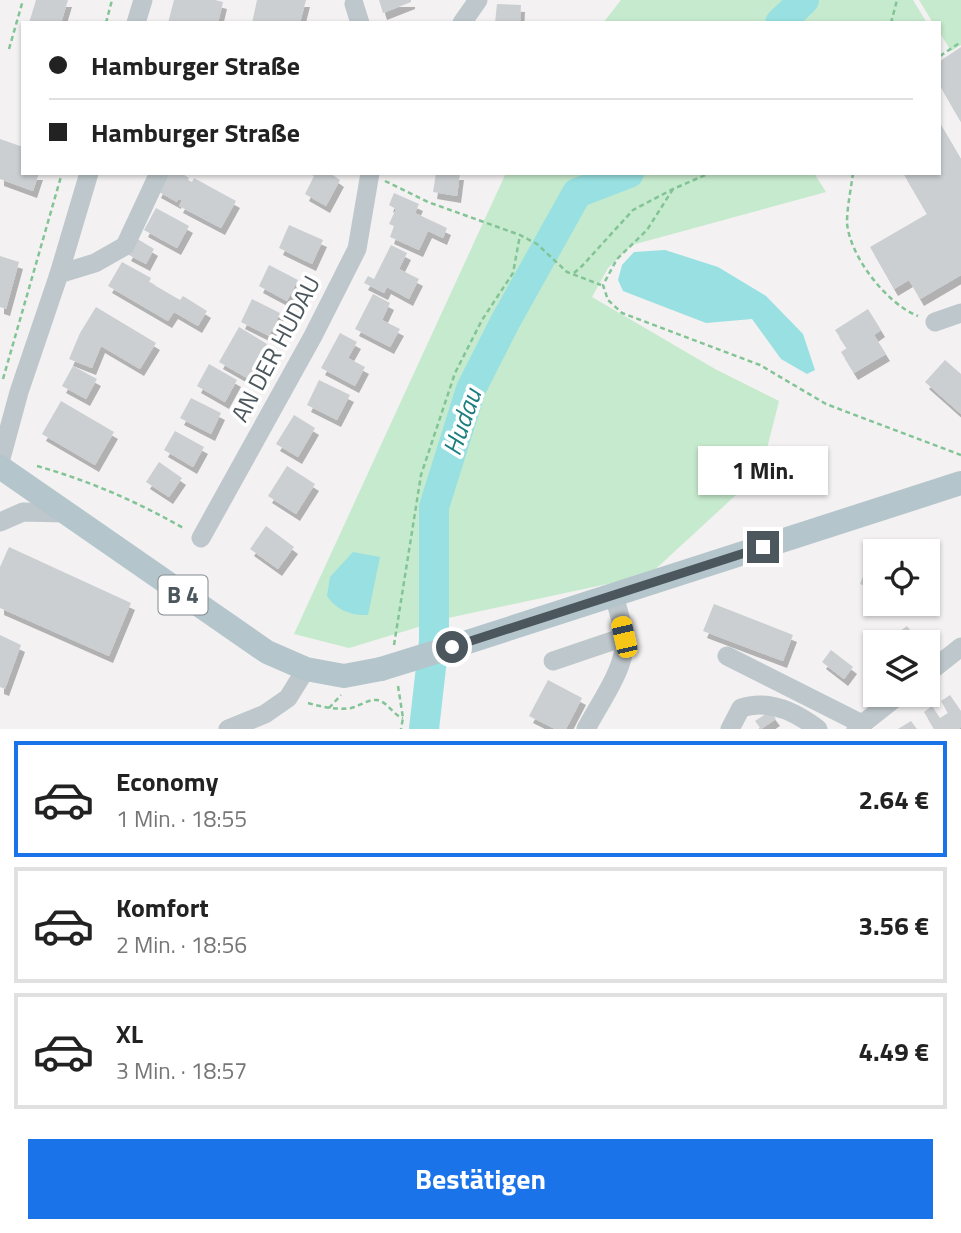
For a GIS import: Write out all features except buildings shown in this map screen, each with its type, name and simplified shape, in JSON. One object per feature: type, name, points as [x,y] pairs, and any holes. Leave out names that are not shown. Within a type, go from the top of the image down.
[{"type":"main road","name":"B 4","points":[[0,467],[267,652],[306,669],[344,676],[390,667],[961,483]]},
{"type":"street","points":[[137,21],[143,0]]},
{"type":"street","points":[[463,21],[478,0]]},
{"type":"street","points":[[0,404],[9,391],[59,274],[88,175]]},
{"type":"street","points":[[59,274],[95,263],[125,246],[158,175]]},
{"type":"street","name":"AN DER HUDAU","points":[[201,538],[313,336],[357,248],[370,175]]},
{"type":"street","points":[[935,322],[961,313]]},
{"type":"street","points":[[0,462],[9,391]]},
{"type":"street","points":[[0,522],[23,512],[65,513]]},
{"type":"street","points":[[586,729],[624,650],[624,637],[614,595]]},
{"type":"street","points":[[553,662],[624,637]]},
{"type":"street","points":[[940,664],[961,647]]},
{"type":"street","points":[[727,656],[859,727],[885,707]]},
{"type":"street","points":[[228,729],[265,714],[288,698],[306,669]]},
{"type":"street","points":[[730,729],[741,708],[756,703],[794,713],[818,729]]},
{"type":"path","points":[[9,49],[23,0]]},
{"type":"path","points":[[107,21],[112,0]]},
{"type":"path","points":[[892,21],[897,0]]},
{"type":"path","points":[[941,55],[961,42]]},
{"type":"path","points":[[9,391],[62,175]]},
{"type":"path","points":[[372,175],[428,202],[520,235],[537,244],[567,272],[603,285]]},
{"type":"path","points":[[572,274],[633,210],[705,175]]},
{"type":"path","points":[[853,175],[847,223],[857,254],[887,296],[914,314],[935,322]]},
{"type":"path","points":[[673,189],[648,230],[617,259],[603,285],[608,300],[622,313],[760,365],[827,404],[961,455]]},
{"type":"path","points":[[401,729],[403,718],[390,667],[421,475],[455,373],[482,320],[513,273],[520,235]]},
{"type":"path","points":[[34,465],[73,476],[145,505],[201,538]]},
{"type":"path","points":[[288,698],[329,708],[352,708],[374,699],[384,702],[396,716],[403,718]]},
{"type":"green space","points":[[621,0],[791,0],[768,21],[605,21]]},
{"type":"green space","points":[[817,0],[913,0],[926,21],[795,21]]},
{"type":"green space","points":[[919,0],[961,0],[961,45],[951,51],[941,35],[941,21],[932,21]]},
{"type":"green space","points":[[505,175],[815,175],[826,192],[632,245],[608,268],[592,297],[715,369],[779,401],[761,472],[649,575],[448,618],[349,648],[294,634]]},
{"type":"water","points":[[665,250],[718,267],[766,296],[803,334],[815,370],[807,374],[781,359],[752,319],[706,323],[623,291],[618,280],[622,265],[634,252]]},
{"type":"water","points":[[353,552],[380,557],[368,615],[345,611],[327,596],[330,577]]},
{"type":"waterway","name":"Hudau","points":[[782,21],[804,0]]},
{"type":"waterway","name":"Hudau","points":[[424,729],[434,641],[434,507],[471,389],[577,193],[624,175]]},
{"type":"route","points":[[452,647],[763,547]]}]
